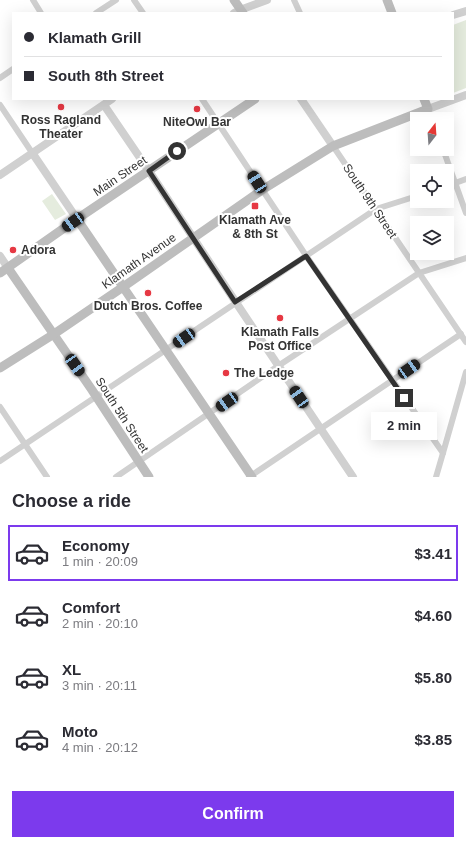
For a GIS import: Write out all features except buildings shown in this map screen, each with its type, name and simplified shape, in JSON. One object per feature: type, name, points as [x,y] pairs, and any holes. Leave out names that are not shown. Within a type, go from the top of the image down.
[{"type":"main road","points":[[234,0],[239,12]]},
{"type":"main road","points":[[387,0],[392,12]]},
{"type":"main road","name":"Main Street","points":[[0,273],[253,100]]},
{"type":"main road","points":[[424,100],[428,109]]},
{"type":"main road","name":"Klamath Avenue","points":[[0,368],[54,334],[262,190],[333,146],[428,109]]},
{"type":"main road","points":[[77,219],[251,476]]},
{"type":"main road","name":"South 5th Street","points":[[8,268],[54,334],[149,477]]},
{"type":"street","points":[[33,0],[41,12]]},
{"type":"street","points":[[98,12],[116,0]]},
{"type":"street","points":[[134,0],[142,12]]},
{"type":"street","points":[[239,12],[267,0]]},
{"type":"street","points":[[294,0],[300,12]]},
{"type":"street","points":[[454,15],[466,11]]},
{"type":"street","points":[[0,78],[12,70]]},
{"type":"street","name":"Klamath Avenue","points":[[454,99],[466,95]]},
{"type":"street","points":[[203,100],[306,256],[443,453]]},
{"type":"street","name":"South 9th Street","points":[[302,100],[466,342]]},
{"type":"street","name":"Klamath Avenue","points":[[428,109],[452,100]]},
{"type":"street","points":[[0,175],[33,154],[102,102],[354,477]]},
{"type":"street","points":[[0,105],[77,219]]},
{"type":"street","points":[[446,156],[466,213]]},
{"type":"street","points":[[456,183],[466,179]]},
{"type":"street","points":[[0,461],[235,302],[376,209],[410,198]]},
{"type":"street","points":[[0,256],[8,268]]},
{"type":"street","points":[[116,477],[278,366],[419,273],[466,258]]},
{"type":"street","points":[[251,476],[461,334]]},
{"type":"street","points":[[436,477],[466,372]]},
{"type":"street","points":[[0,407],[47,477]]},
{"type":"shaded area","points":[[466,20],[466,88],[454,93],[454,25]]},
{"type":"shaded area","points":[[52,194],[66,214],[55,220],[42,201]]},
{"type":"place","name":"Ross Ragland Theater","points":[[61,107]]},
{"type":"place","name":"NiteOwl Bar","points":[[197,109]]},
{"type":"place","name":"Klamath Ave & 8th St","points":[[255,206]]},
{"type":"place","name":"Adora","points":[[13,250]]},
{"type":"place","name":"Dutch Bros. Coffee","points":[[148,293]]},
{"type":"place","name":"Klamath Falls Post Office","points":[[280,318]]},
{"type":"place","name":"The Ledge","points":[[226,373]]},
{"type":"route","points":[[177,151],[149,171],[235,302],[306,256],[404,398]]}]
